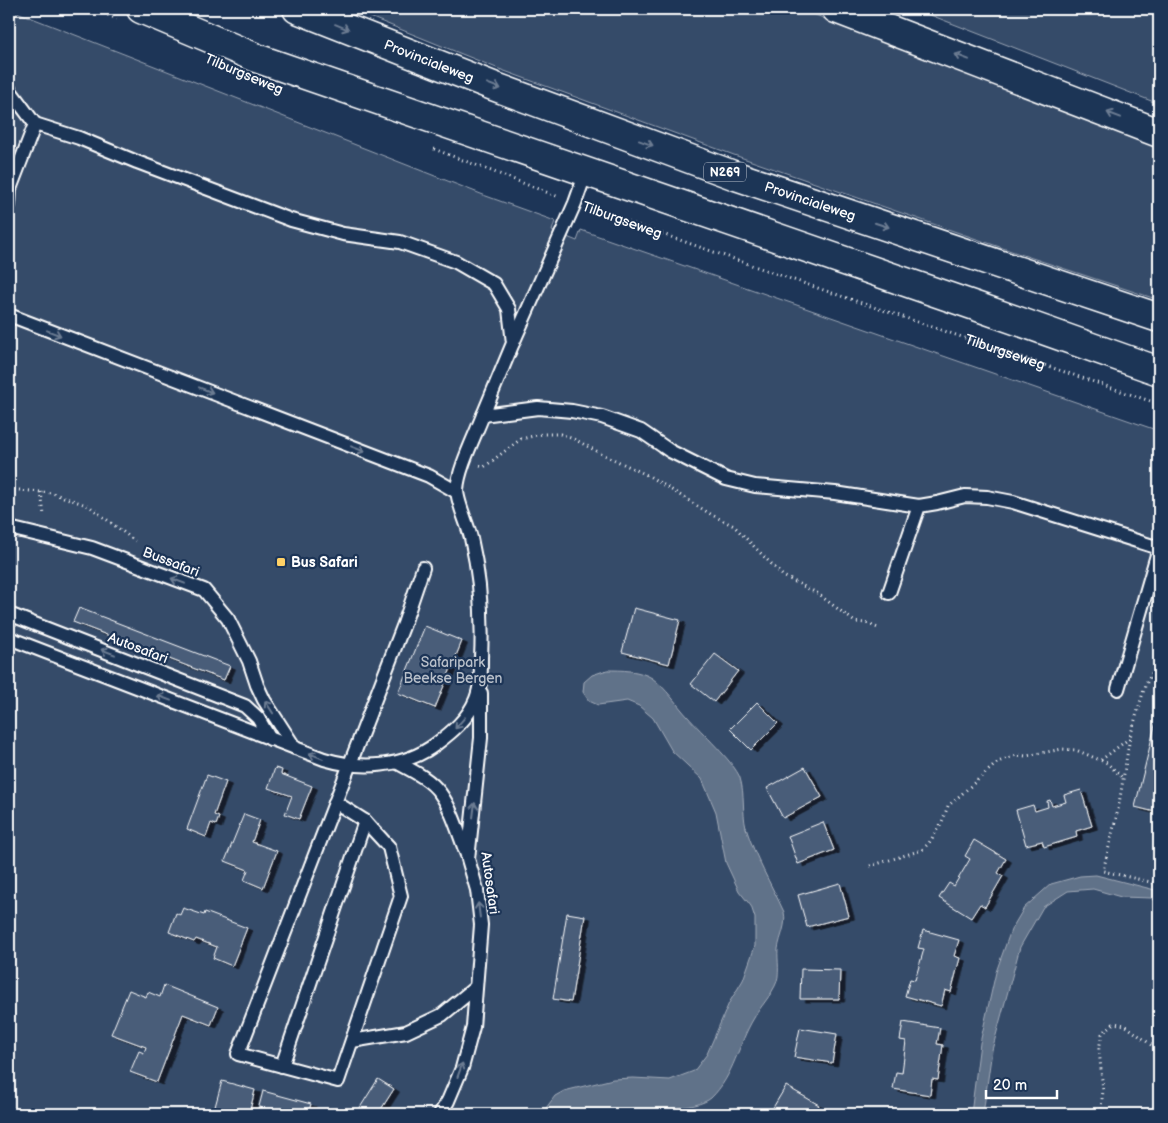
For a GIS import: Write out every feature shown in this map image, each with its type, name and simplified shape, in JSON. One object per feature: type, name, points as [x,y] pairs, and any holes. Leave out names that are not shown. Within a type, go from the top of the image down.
[{"type":"main road","name":"Provincialeweg","points":[[297,9],[493,86],[736,176],[1159,318]]},
{"type":"main road","points":[[836,9],[1159,133]]},
{"type":"main road","name":"Tilburgseweg","points":[[131,15],[1159,371]]},
{"type":"lane","points":[[9,89],[35,124],[79,138],[291,220],[342,234],[400,242],[456,262],[494,284],[509,309],[513,343]]},
{"type":"lane","points":[[9,205],[10,189],[35,124]]},
{"type":"lane","points":[[9,315],[429,476],[457,492],[460,476],[483,415],[575,203],[586,172]]},
{"type":"lane","points":[[483,415],[538,408],[602,416],[641,431],[670,451],[726,479],[754,486],[835,493],[919,506],[965,496],[987,497],[1013,502],[1159,548],[1118,689]]},
{"type":"lane","name":"Autosafari","points":[[440,1114],[448,1102],[462,1068],[473,1026],[481,925],[477,890],[468,858],[481,738],[482,643],[479,581],[470,536],[457,492]]},
{"type":"lane","points":[[889,593],[919,506]]},
{"type":"lane","name":"Bussafari","points":[[9,528],[92,548],[204,590],[228,619],[264,700],[295,748]]},
{"type":"lane","points":[[335,802],[365,821],[389,847],[402,896],[338,1081],[238,1054],[349,765],[404,624],[422,568]]},
{"type":"lane","name":"Autosafari","points":[[9,614],[245,706],[258,718],[270,738]]},
{"type":"lane","points":[[9,638],[324,759],[349,765],[398,763],[427,751],[458,726],[476,699],[481,680]]},
{"type":"lane","points":[[398,763],[428,780],[440,792],[451,813],[468,858]]},
{"type":"lane","points":[[282,1066],[365,821]]},
{"type":"lane","points":[[352,1042],[406,1032],[442,1015],[476,987]]},
{"type":"path","points":[[94,9],[131,15]]},
{"type":"path","name":"Tilburgseweg","points":[[429,147],[575,203],[784,277],[1159,404]]},
{"type":"path","points":[[465,462],[484,467],[521,439],[542,434],[560,434],[576,440],[650,476],[712,515],[734,526],[783,576],[816,593],[855,622],[866,623],[878,628]]},
{"type":"path","points":[[9,489],[52,493],[89,506],[136,541]]},
{"type":"path","points":[[41,492],[44,515]]},
{"type":"path","points":[[1159,666],[1152,673],[1145,686],[1130,737],[1124,779],[1103,871],[1159,884]]},
{"type":"path","points":[[1101,760],[1130,737]]},
{"type":"path","points":[[870,866],[922,850],[929,843],[942,822],[948,806],[998,762],[1016,755],[1026,756],[1062,749],[1076,750],[1107,763],[1124,779]]},
{"type":"path","points":[[1102,1114],[1102,1076],[1099,1049],[1102,1034],[1114,1023],[1125,1025],[1159,1051]]},
{"type":"green space","name":"Safaripark Beekse Bergen","points":[[9,9],[486,196],[555,221],[552,231],[577,241],[581,230],[1159,431],[1159,1114],[9,1114]]},
{"type":"green space","points":[[350,9],[800,9],[1159,147],[1159,300],[734,155],[499,69]]},
{"type":"green space","points":[[915,9],[1159,9],[1159,104]]},
{"type":"shaded area","points":[[607,670],[636,672],[652,678],[725,756],[737,772],[742,784],[746,828],[785,917],[778,949],[778,977],[773,990],[756,1014],[725,1080],[711,1098],[695,1105],[671,1109],[622,1111],[595,1115],[545,1114],[546,1108],[555,1096],[564,1091],[613,1079],[670,1080],[694,1071],[707,1054],[729,1003],[743,980],[755,946],[755,918],[751,906],[739,891],[726,863],[716,812],[702,779],[672,751],[653,718],[639,706],[627,701],[598,705],[589,701],[583,692],[584,682],[592,675]]},
{"type":"shaded area","points":[[1096,875],[1159,891],[1159,905],[1152,898],[1121,897],[1093,889],[1068,891],[1043,907],[1020,947],[992,1050],[983,1114],[971,1114],[980,1043],[996,972],[1011,930],[1024,908],[1051,884],[1080,876]]},
{"type":"building","points":[[79,608],[230,666],[224,680],[73,622]]},
{"type":"building","points":[[634,608],[680,620],[669,664],[622,652]]},
{"type":"building","points":[[425,626],[462,641],[435,708],[398,693]]},
{"type":"building","points":[[715,654],[738,671],[714,702],[691,684]]},
{"type":"building","points":[[757,702],[778,723],[751,750],[730,729]]},
{"type":"building","points":[[1159,709],[1159,813],[1135,807]]},
{"type":"building","points":[[805,767],[822,797],[783,818],[767,788]]},
{"type":"building","points":[[275,768],[282,770],[281,774],[312,786],[299,819],[285,814],[292,796],[268,788]]},
{"type":"building","points":[[207,775],[226,782],[214,815],[219,817],[216,825],[211,823],[206,837],[187,829]]},
{"type":"building","points":[[1081,790],[1092,826],[1076,831],[1077,837],[1044,847],[1042,841],[1026,845],[1016,810],[1033,805],[1035,811],[1048,807],[1047,801],[1050,800],[1052,806],[1066,802],[1064,795]]},
{"type":"building","points":[[244,814],[260,820],[252,842],[277,851],[263,888],[244,880],[248,870],[225,861]]},
{"type":"building","points":[[823,822],[834,850],[798,864],[788,836]]},
{"type":"building","points":[[974,840],[1006,859],[998,873],[1003,876],[985,907],[980,904],[971,918],[939,898],[949,883],[954,886],[970,859],[965,856]]},
{"type":"building","points":[[840,883],[849,916],[807,927],[798,895]]},
{"type":"building","points":[[183,908],[204,915],[205,912],[247,928],[232,966],[213,958],[217,947],[196,939],[194,942],[169,932],[176,913],[180,915]]},
{"type":"building","points":[[567,913],[585,916],[571,1002],[553,999]]},
{"type":"building","points":[[923,930],[959,940],[954,956],[960,958],[951,992],[945,990],[941,1006],[905,996],[910,979],[915,980],[924,949],[918,948]]},
{"type":"building","points":[[801,969],[840,970],[839,999],[800,999]]},
{"type":"building","points":[[164,985],[218,1007],[211,1025],[183,1014],[157,1082],[130,1072],[139,1051],[144,1053],[146,1047],[111,1034],[129,990],[146,997],[148,992],[160,997]]},
{"type":"building","points":[[903,1022],[940,1028],[937,1044],[943,1045],[938,1080],[932,1079],[930,1095],[893,1089],[896,1072],[902,1073],[906,1041],[900,1040]]},
{"type":"building","points":[[800,1028],[837,1034],[832,1063],[794,1057]]},
{"type":"building","points":[[378,1079],[394,1089],[378,1114],[356,1114]]},
{"type":"building","points":[[222,1081],[255,1090],[249,1114],[213,1114]]},
{"type":"building","points":[[786,1086],[819,1105],[813,1114],[776,1114],[771,1111]]},
{"type":"building","points":[[263,1091],[311,1104],[308,1114],[257,1114]]},
{"type":"place","name":"Bus Safari","points":[[281,562]]}]
